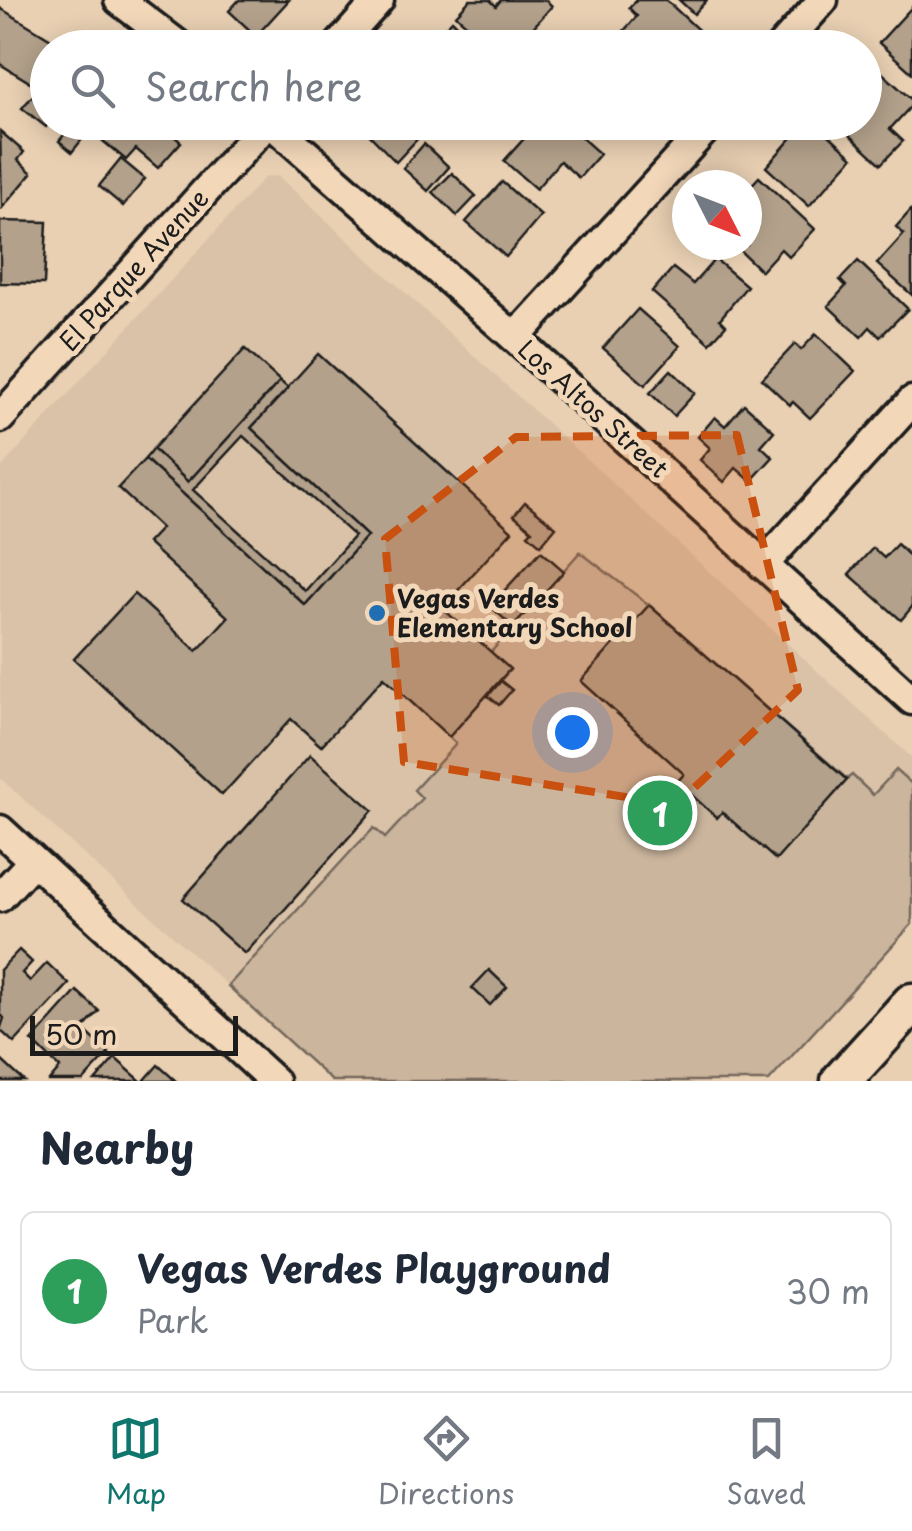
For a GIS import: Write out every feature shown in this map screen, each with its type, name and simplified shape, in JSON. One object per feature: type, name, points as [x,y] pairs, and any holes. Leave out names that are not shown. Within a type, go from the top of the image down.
[{"type":"main road","points":[[841,1081],[912,1003]]},
{"type":"street","points":[[119,0],[158,30]]},
{"type":"street","points":[[352,30],[379,0]]},
{"type":"street","points":[[796,30],[823,0]]},
{"type":"street","name":"El Parque Avenue","points":[[0,418],[253,140]]},
{"type":"street","name":"Los Altos Street","points":[[290,140],[515,338],[912,700]]},
{"type":"street","points":[[515,338],[696,140]]},
{"type":"street","points":[[763,565],[912,400]]},
{"type":"street","points":[[0,830],[274,1081]]},
{"type":"street","points":[[0,897],[33,860]]},
{"type":"highlighted area","points":[[737,435],[798,690],[676,805],[404,762],[385,539],[516,437]]},
{"type":"shaded area","name":"Vegas Verdes Elementary School","points":[[278,176],[912,758],[912,924],[769,1081],[332,1081],[0,778],[0,469],[265,177]]},
{"type":"shaded area","points":[[580,552],[649,605],[847,779],[852,775],[873,795],[896,770],[912,784],[912,924],[769,1081],[332,1081],[228,986],[374,828],[385,838],[422,798],[414,790],[456,744],[449,737],[510,670],[491,652]]},
{"type":"building","points":[[239,0],[289,0],[262,30],[250,30],[229,11]]},
{"type":"building","points":[[470,0],[490,0],[496,6],[501,0],[546,0],[552,6],[531,30],[473,30],[456,15]]},
{"type":"building","points":[[637,0],[666,0],[698,30],[625,30],[637,16],[629,8]]},
{"type":"building","points":[[679,0],[707,0],[694,14]]},
{"type":"building","points":[[912,7],[912,73],[882,46],[882,40]]},
{"type":"building","points":[[0,8],[36,30],[30,30],[30,82],[0,64]]},
{"type":"building","points":[[452,20],[462,30],[443,30]]},
{"type":"building","points":[[882,73],[912,100],[912,105],[890,129],[903,141],[881,164],[855,140],[882,140]]},
{"type":"building","points":[[0,131],[24,152],[18,160],[32,173],[2,208]]},
{"type":"building","points":[[60,140],[82,140],[72,152]]},
{"type":"building","points":[[375,140],[416,140],[396,162]]},
{"type":"building","points":[[523,140],[584,140],[600,154],[579,178],[560,161],[536,189],[504,161]]},
{"type":"building","points":[[790,140],[835,140],[853,157],[809,206],[766,167]]},
{"type":"building","points":[[103,141],[181,142],[158,168],[136,149],[126,160]]},
{"type":"building","points":[[424,144],[449,167],[428,191],[403,168]]},
{"type":"building","points":[[121,159],[145,179],[123,206],[99,186]]},
{"type":"building","points":[[452,173],[476,196],[457,216],[433,192]]},
{"type":"building","points":[[762,180],[815,229],[789,257],[781,249],[761,271],[750,260],[762,260]]},
{"type":"building","points":[[502,182],[541,216],[506,257],[466,222]]},
{"type":"building","points":[[912,209],[912,295],[877,264],[904,234],[896,227]]},
{"type":"building","points":[[0,221],[47,222],[44,284],[0,283]]},
{"type":"building","points":[[716,260],[747,286],[720,319],[726,325],[710,343],[652,292],[673,268],[693,284]]},
{"type":"building","points":[[858,261],[908,309],[880,337],[870,327],[861,337],[828,306],[846,286],[840,280]]},
{"type":"building","points":[[638,309],[680,346],[645,385],[603,348]]},
{"type":"building","points":[[816,334],[855,371],[810,418],[762,379],[795,344],[801,350]]},
{"type":"building","points":[[245,349],[280,381],[188,482],[153,449]]},
{"type":"building","points":[[318,354],[512,531],[442,608],[510,669],[449,737],[384,677],[321,746],[291,719],[222,795],[74,659],[134,594],[197,651],[228,617],[147,543],[161,528],[118,488],[145,459],[305,605],[367,536],[251,428]]},
{"type":"building","points":[[671,370],[695,393],[674,416],[650,393]]},
{"type":"building","points":[[280,381],[288,388],[251,428],[367,536],[305,605],[145,459],[153,449],[188,482]],"holes":[[[243,436],[354,536],[305,591],[193,490]]]},
{"type":"building","points":[[744,404],[774,431],[761,446],[773,457],[751,481],[736,468],[724,482],[700,460],[710,448],[698,437],[715,417],[725,426]]},
{"type":"building","points":[[525,502],[556,527],[541,545],[528,534],[532,530],[514,515]]},
{"type":"building","points":[[897,544],[912,558],[912,607],[901,620],[849,574],[873,548],[884,558]]},
{"type":"building","points":[[541,551],[564,571],[513,627],[490,606]]},
{"type":"building","points":[[649,605],[847,780],[776,860],[722,812],[717,818],[677,782],[684,774],[581,681]]},
{"type":"building","points":[[501,681],[512,690],[499,705],[488,696]]},
{"type":"building","points":[[310,755],[373,810],[245,954],[183,899]]},
{"type":"building","points":[[19,950],[32,962],[22,973],[30,981],[47,963],[69,984],[14,1043],[0,1030],[4,1018],[0,1014],[0,970]]},
{"type":"building","points":[[489,970],[507,987],[490,1005],[472,988]]},
{"type":"building","points":[[77,991],[99,1011],[83,1029],[109,1053],[83,1081],[49,1081],[60,1068],[32,1041]]},
{"type":"building","points":[[115,1058],[141,1081],[95,1081]]},
{"type":"building","points":[[0,1059],[24,1081],[0,1081]]},
{"type":"building","points":[[158,1065],[176,1081],[144,1081]]},
{"type":"place","name":"Vegas Verdes Elementary School","points":[[377,613]]},
{"type":"place","name":"Vegas Verdes Playground","points":[[660,813]]}]
